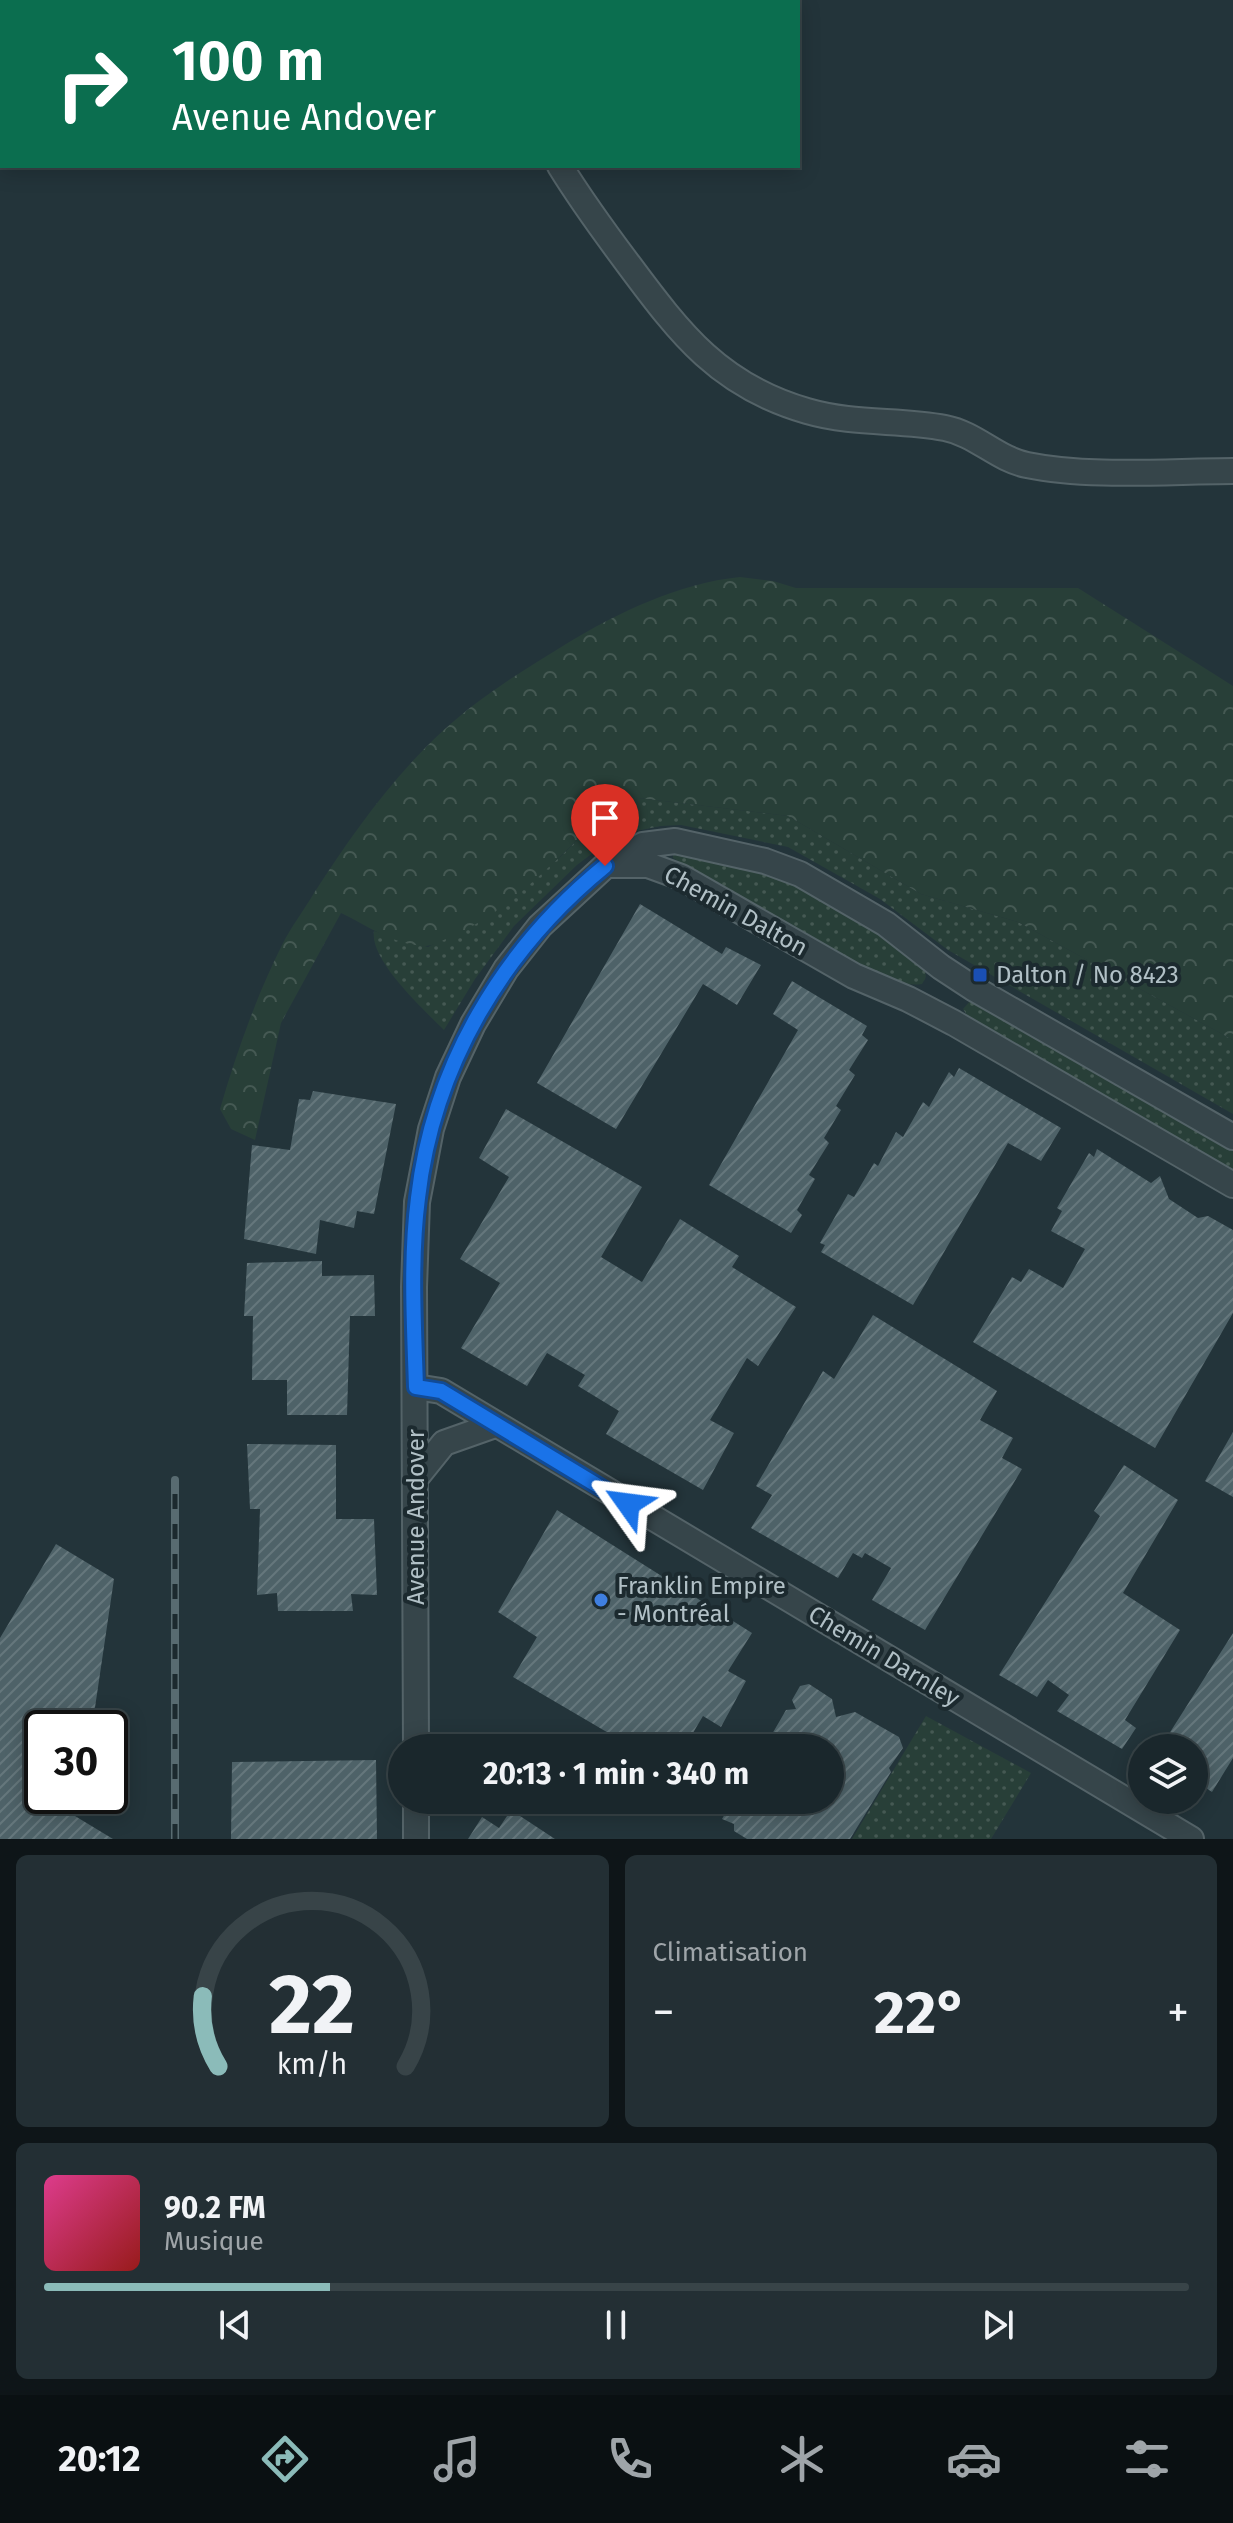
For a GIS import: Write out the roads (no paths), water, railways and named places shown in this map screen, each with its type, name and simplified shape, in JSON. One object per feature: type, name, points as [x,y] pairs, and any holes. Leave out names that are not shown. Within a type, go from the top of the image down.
[{"type":"street","points":[[561,168],[670,321],[719,369],[769,397],[806,411],[859,422],[945,428],[974,438],[1005,457],[1028,465],[1099,471],[1233,471]]},
{"type":"street","name":"Chemin Dalton","points":[[605,866],[643,845],[675,841],[785,867],[886,924],[973,988],[1233,1137]]},
{"type":"street","name":"Chemin Dalton","points":[[605,866],[641,864],[658,867],[681,877],[854,976],[954,1023],[1233,1185]]},
{"type":"street","name":"Avenue Andover","points":[[416,1734],[414,1287],[417,1202],[425,1153],[443,1091],[473,1024],[506,969],[540,926],[605,866]]},
{"type":"street","name":"Chemin Darnley","points":[[416,1387],[441,1391],[1191,1839]]},
{"type":"street","points":[[415,1479],[444,1443],[495,1425]]},
{"type":"street","points":[[416,1814],[416,1839]]},
{"type":"railway","points":[[175,1480],[175,1839]]},
{"type":"place","name":"Dalton / No 8423","points":[[980,975]]},
{"type":"place","name":"Franklin Empire - Montréal","points":[[601,1600]]}]
